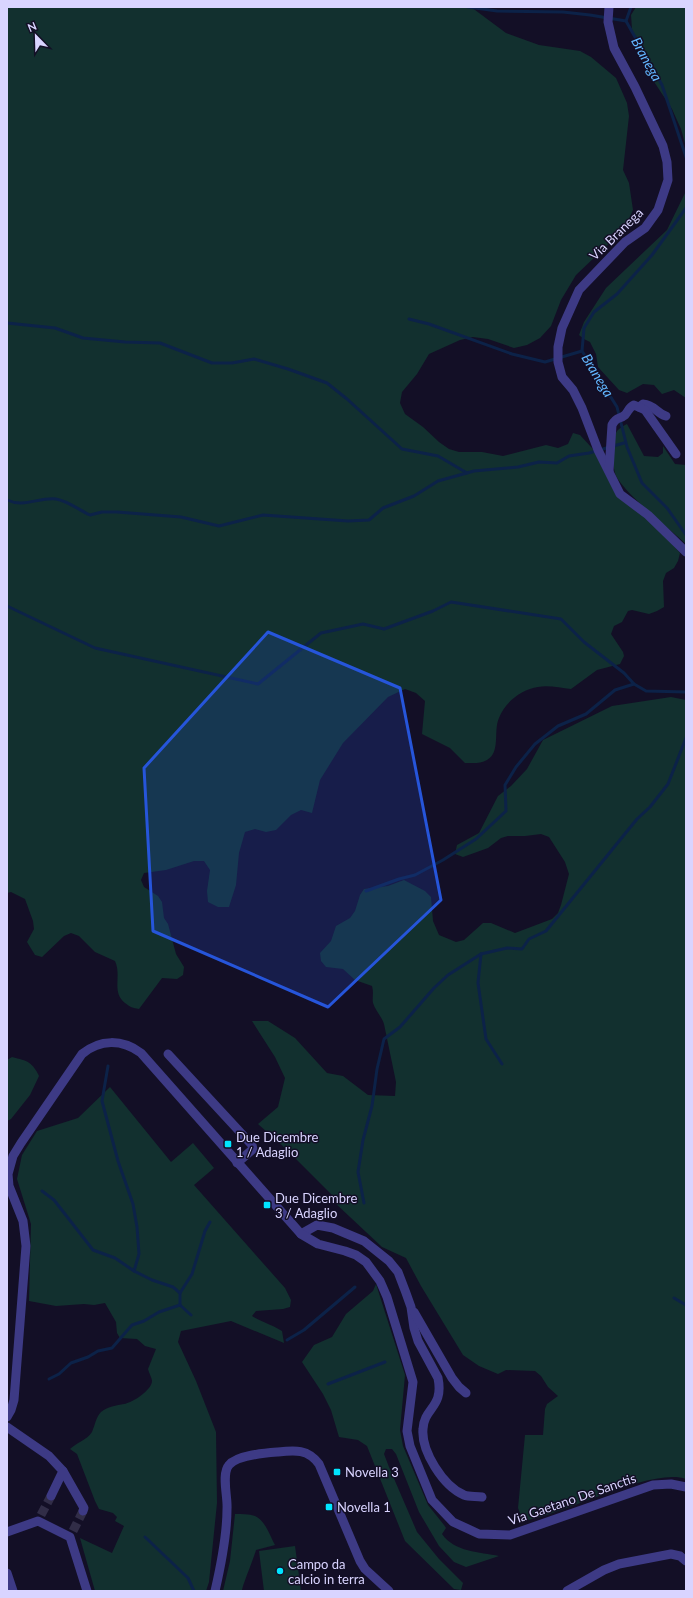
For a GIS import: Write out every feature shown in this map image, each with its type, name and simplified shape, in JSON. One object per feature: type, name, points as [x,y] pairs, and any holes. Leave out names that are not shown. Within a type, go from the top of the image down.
[{"type":"street","name":"Via Branega","points":[[609,7],[608,22],[614,48],[641,99],[663,146],[667,162],[668,180],[658,210],[645,228],[625,242],[579,290],[562,328],[558,347],[558,362],[562,377],[574,390],[598,450],[620,494],[648,515],[686,552]]},
{"type":"street","points":[[639,407],[643,404],[652,405],[661,415],[666,416]]},
{"type":"street","points":[[609,472],[612,425],[615,419],[624,415],[630,407],[634,405],[645,410],[676,454]]},
{"type":"street","points":[[7,1417],[14,1400],[26,1246],[23,1221],[9,1186],[8,1174],[10,1164],[21,1143],[82,1054],[100,1043],[118,1043],[134,1048],[141,1053],[301,1234],[317,1225],[333,1228],[364,1241],[389,1261],[398,1272],[411,1307],[452,1378],[466,1393]]},
{"type":"street","points":[[168,1054],[252,1145],[253,1149],[237,1162]]},
{"type":"street","name":"Via Gaetano De Sanctis","points":[[301,1234],[310,1241],[356,1255],[366,1262],[380,1281],[387,1297],[413,1382],[407,1431],[410,1446],[432,1500],[453,1522],[479,1534],[496,1536],[510,1535],[653,1485],[671,1484],[686,1487]]},
{"type":"street","points":[[411,1307],[414,1328],[418,1341],[440,1384],[440,1395],[426,1417],[423,1428],[426,1451],[446,1482],[465,1496],[482,1497]]},
{"type":"street","points":[[7,1427],[50,1456],[63,1471],[84,1508],[83,1511]]},
{"type":"street","points":[[215,1591],[221,1566],[227,1510],[225,1471],[229,1464],[245,1457],[293,1451],[306,1452],[314,1456],[319,1464],[360,1561],[365,1569],[389,1591]]},
{"type":"street","points":[[51,1496],[63,1471]]},
{"type":"street","points":[[7,1532],[40,1518],[71,1534],[87,1591]]},
{"type":"street","points":[[567,1591],[604,1570],[619,1564],[671,1554],[680,1556],[686,1562]]},
{"type":"street","points":[[7,1573],[14,1591]]},
{"type":"highlighted area","points":[[268,632],[400,688],[441,900],[328,1007],[153,931],[144,768]]},
{"type":"green space","points":[[7,7],[471,7],[506,33],[539,45],[580,51],[591,57],[616,78],[627,103],[629,116],[623,170],[629,183],[633,210],[627,223],[618,235],[576,275],[561,300],[551,326],[540,338],[527,345],[514,348],[488,339],[473,337],[460,340],[429,354],[417,374],[402,392],[400,403],[405,414],[423,427],[439,442],[449,449],[459,452],[482,452],[503,456],[546,445],[558,448],[568,444],[573,433],[580,435],[603,460],[620,494],[654,524],[680,553],[674,568],[666,573],[663,581],[664,607],[649,614],[632,610],[628,611],[622,622],[614,626],[611,634],[624,656],[620,664],[597,670],[571,689],[542,686],[526,690],[515,697],[505,707],[497,723],[494,752],[487,760],[482,762],[465,763],[450,748],[422,734],[425,701],[416,693],[405,689],[388,697],[343,743],[320,780],[312,813],[301,810],[291,815],[276,830],[266,832],[255,829],[245,832],[239,853],[236,885],[229,907],[218,907],[208,902],[207,891],[210,870],[204,861],[194,861],[166,870],[144,873],[141,880],[144,887],[158,896],[162,902],[164,918],[168,924],[176,954],[184,967],[183,975],[177,979],[162,978],[139,1009],[133,1008],[121,999],[118,989],[118,972],[115,961],[95,952],[79,936],[71,933],[64,936],[42,957],[35,955],[27,942],[34,929],[33,921],[25,899],[11,892],[7,893]]},
{"type":"green space","points":[[636,7],[686,7],[686,147],[681,129],[672,109],[645,68],[632,29],[631,15]]},
{"type":"green space","points":[[686,191],[686,398],[674,390],[662,394],[654,385],[643,384],[627,393],[619,390],[598,367],[596,354],[590,342],[579,335],[584,322],[606,288],[667,230]]},
{"type":"green space","points":[[627,424],[644,456],[658,457],[663,453],[663,446],[675,464],[686,465],[686,544],[647,510],[626,489],[615,473],[613,458],[615,437],[617,431]]},
{"type":"green space","points":[[671,697],[686,700],[686,1479],[671,1477],[630,1485],[561,1510],[523,1521],[518,1508],[525,1435],[543,1435],[545,1409],[547,1404],[558,1396],[548,1387],[541,1376],[535,1371],[506,1370],[498,1374],[479,1366],[463,1355],[421,1286],[406,1258],[382,1247],[334,1202],[336,1199],[286,1149],[258,1124],[278,1107],[285,1078],[275,1057],[252,1021],[268,1021],[295,1038],[327,1073],[343,1076],[368,1095],[395,1096],[396,1082],[384,1024],[373,1003],[372,986],[355,980],[343,969],[326,967],[321,961],[320,953],[331,941],[336,926],[350,918],[355,911],[360,895],[364,889],[388,886],[404,880],[425,891],[431,897],[433,921],[439,935],[456,942],[464,940],[483,923],[491,923],[515,933],[552,919],[558,913],[569,874],[565,862],[549,837],[541,834],[508,836],[501,838],[488,848],[463,857],[455,854],[457,845],[479,833],[498,796],[511,786],[527,769],[543,740],[612,706]]},
{"type":"green space","points":[[12,1057],[32,1065],[39,1076],[30,1095],[11,1119],[7,1121],[7,1060]]},
{"type":"green space","points":[[110,1087],[171,1162],[193,1143],[214,1168],[194,1185],[285,1288],[291,1300],[290,1307],[256,1311],[252,1316],[282,1331],[284,1343],[231,1321],[181,1331],[178,1342],[196,1381],[216,1432],[217,1503],[209,1582],[206,1591],[95,1591],[80,1538],[112,1553],[124,1526],[115,1521],[117,1517],[113,1513],[99,1509],[77,1454],[70,1449],[90,1435],[98,1416],[103,1410],[128,1403],[141,1396],[149,1388],[152,1378],[148,1369],[156,1349],[145,1346],[137,1339],[120,1338],[117,1333],[116,1322],[105,1303],[94,1305],[84,1304],[56,1306],[29,1301],[31,1224],[17,1179],[22,1155],[37,1131],[78,1118]]},
{"type":"green space","points":[[376,1284],[405,1375],[400,1430],[403,1446],[428,1505],[446,1528],[442,1534],[447,1540],[460,1548],[499,1556],[466,1567],[454,1562],[439,1546],[419,1512],[396,1454],[392,1449],[386,1449],[384,1454],[417,1532],[439,1559],[463,1583],[461,1590],[454,1589],[405,1541],[367,1446],[358,1440],[339,1437],[331,1410],[323,1394],[302,1362],[314,1345],[332,1337],[346,1314],[373,1291]]},
{"type":"green space","points":[[235,1514],[245,1514],[259,1518],[275,1545],[256,1550],[242,1591],[223,1591],[230,1561]]},
{"type":"green space","name":"Campo da calcio in terra","points":[[295,1546],[301,1591],[264,1591],[259,1551]]},
{"type":"waterway","points":[[468,7],[497,11],[563,12],[626,21]]},
{"type":"waterway","name":"Branega","points":[[631,7],[626,21],[662,85],[686,157]]},
{"type":"waterway","name":"Branega","points":[[686,208],[652,255],[617,294],[594,312],[584,328],[582,351],[617,407],[627,447],[642,483],[667,508],[686,535]]},
{"type":"waterway","points":[[409,319],[429,324],[512,354],[545,362],[582,351]]},
{"type":"waterway","points":[[7,323],[55,328],[83,338],[125,342],[160,343],[212,363],[232,363],[254,359],[288,369],[327,383],[347,399],[402,449],[438,456],[467,473]]},
{"type":"waterway","points":[[7,500],[25,503],[44,499],[56,499],[90,515],[102,512],[117,512],[181,517],[219,526],[263,515],[348,521],[369,520],[383,508],[414,496],[438,481],[474,471],[518,467],[539,462],[557,463],[569,456],[589,453],[624,443]]},
{"type":"waterway","points":[[7,606],[95,648],[258,684],[321,633],[363,624],[384,629],[433,611],[451,602],[561,619],[584,642],[624,673],[634,684],[646,691],[686,692]]},
{"type":"waterway","points":[[366,891],[415,875],[443,860],[476,839],[506,811],[505,785],[516,767],[535,744],[558,726],[586,714],[615,690],[634,684]]},
{"type":"waterway","points":[[364,1203],[358,1172],[363,1140],[372,1106],[377,1069],[384,1039],[400,1027],[434,988],[448,975],[481,954],[507,948],[522,949],[529,939],[546,931],[637,819],[650,807],[668,784],[686,738]]},
{"type":"waterway","points":[[481,954],[478,983],[486,1039],[502,1064]]},
{"type":"waterway","points":[[108,1066],[102,1101],[118,1161],[133,1204],[137,1227],[139,1254],[134,1271]]},
{"type":"waterway","points":[[42,1191],[54,1200],[93,1250],[115,1258],[134,1271],[152,1280],[173,1287],[180,1293],[180,1305],[191,1315]]},
{"type":"waterway","points":[[180,1293],[192,1274],[205,1231],[210,1222]]},
{"type":"waterway","points":[[287,1340],[304,1330],[355,1287]]},
{"type":"waterway","points":[[674,1298],[686,1305]]},
{"type":"waterway","points":[[49,1379],[59,1374],[71,1363],[88,1357],[98,1351],[112,1348],[132,1325],[144,1321],[159,1312],[180,1305]]},
{"type":"waterway","points":[[328,1384],[385,1362]]},
{"type":"waterway","points":[[145,1537],[188,1578],[194,1591]]},
{"type":"tunnel","points":[[41,1515],[51,1496]]},
{"type":"tunnel","points":[[73,1531],[83,1511]]},
{"type":"place","name":"Due Dicembre 1 / Adaglio","points":[[228,1144]]},
{"type":"place","name":"Due Dicembre 3 / Adaglio","points":[[267,1205]]},
{"type":"place","name":"Novella 3","points":[[337,1472]]},
{"type":"place","name":"Novella 1","points":[[329,1507]]},
{"type":"place","name":"Campo da calcio in terra","points":[[280,1571]]}]
